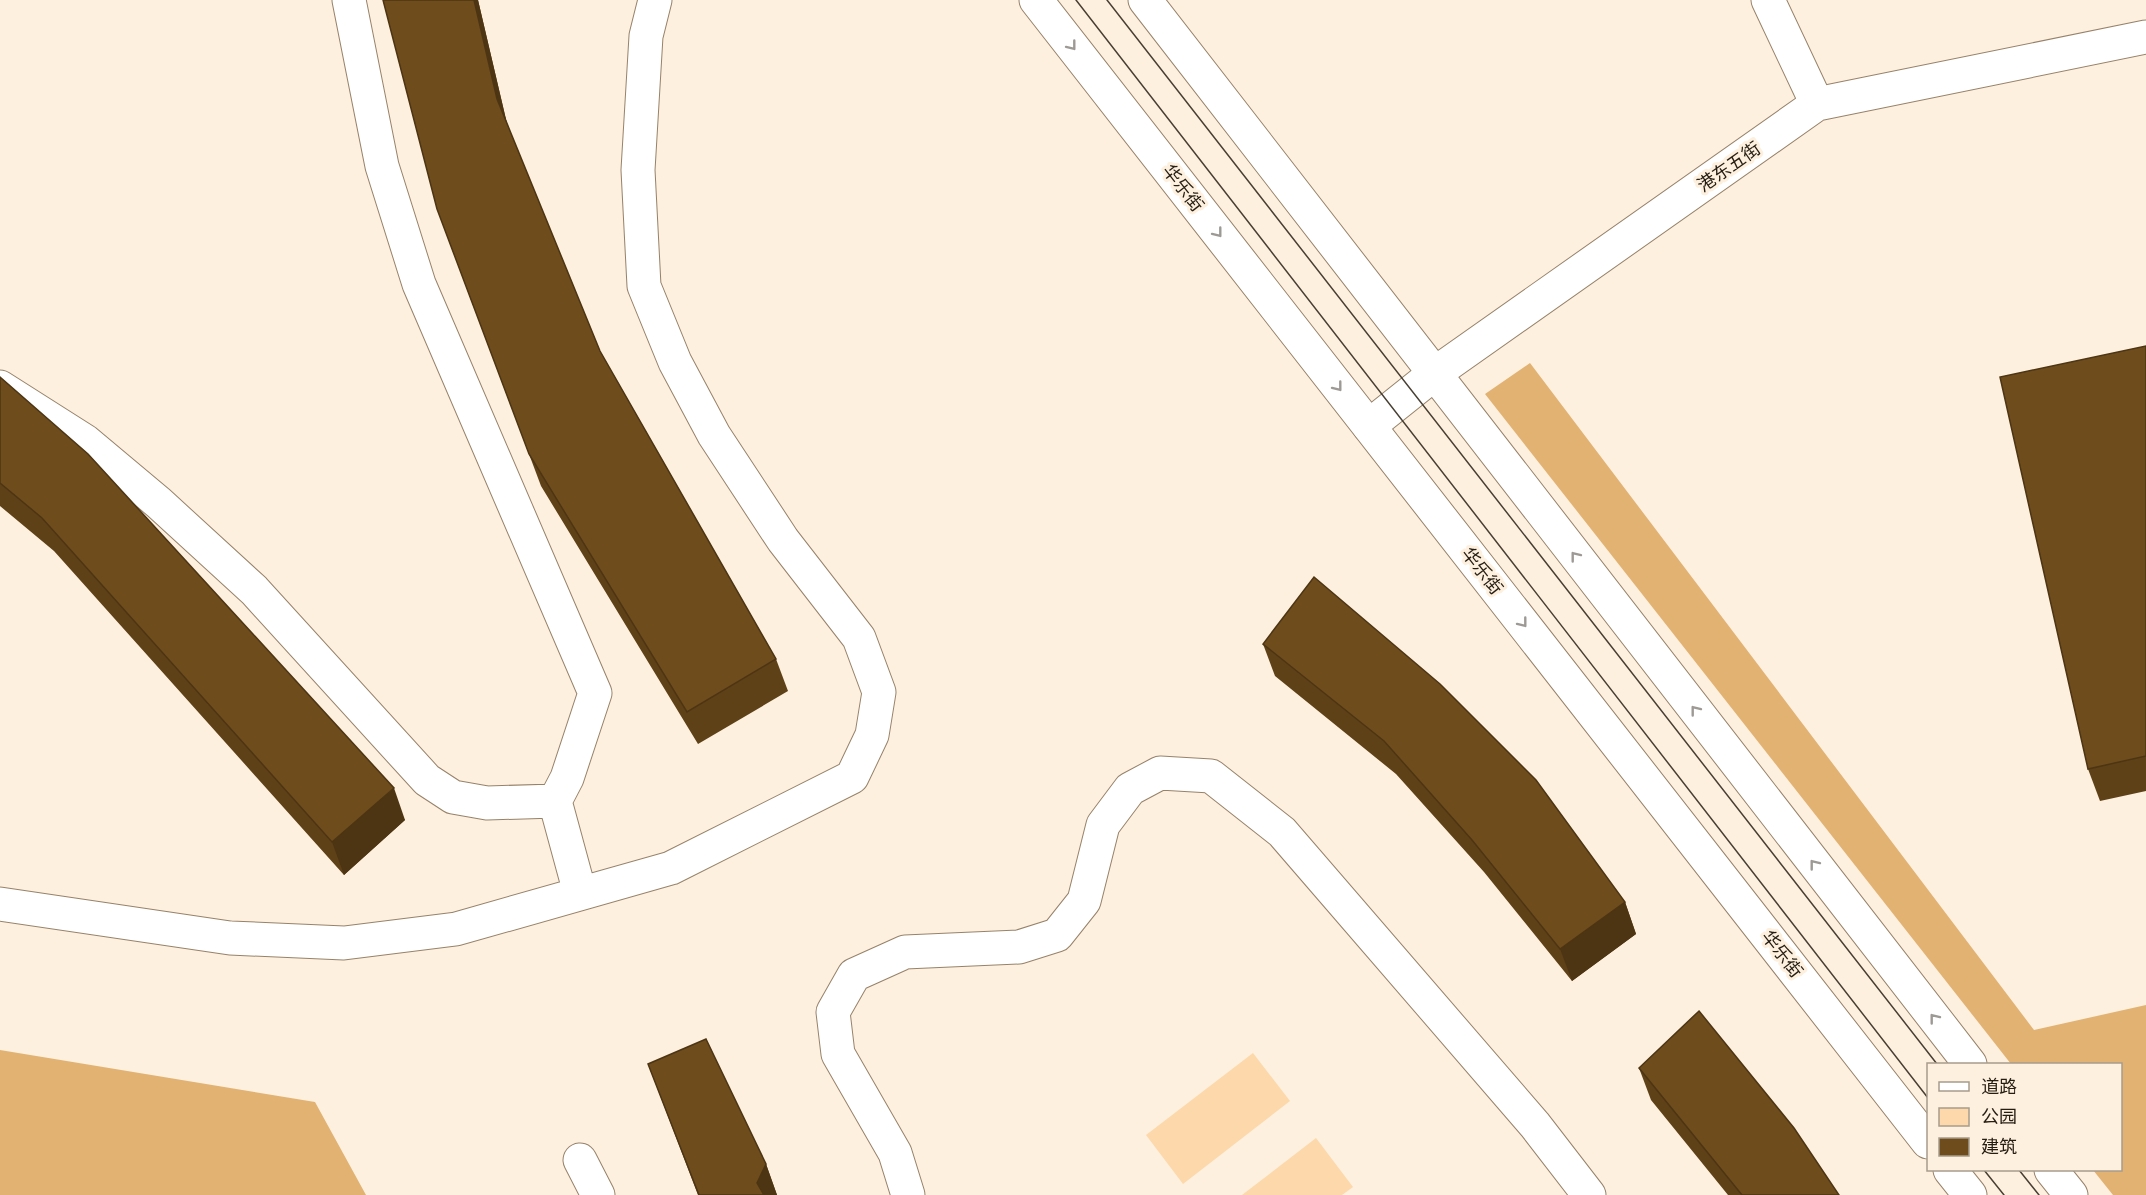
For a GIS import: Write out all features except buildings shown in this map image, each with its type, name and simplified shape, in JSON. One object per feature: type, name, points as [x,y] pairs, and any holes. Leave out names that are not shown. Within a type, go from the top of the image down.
[{"type":"main road","points":[[349,0],[382,166],[419,284],[595,693],[567,778],[555,801],[580,893]]},
{"type":"main road","points":[[0,904],[230,938],[344,943],[456,929],[671,868],[852,777],[872,735],[879,692],[859,638],[783,540],[714,435],[675,362],[644,286],[638,170],[646,36],[655,0]]},
{"type":"main road","name":"华乐街","points":[[1036,0],[1927,1139]]},
{"type":"main road","points":[[1145,0],[1968,1063]]},
{"type":"main road","points":[[1768,0],[1817,104]]},
{"type":"main road","name":"港东五街","points":[[1369,426],[1434,374],[1817,104],[2146,37]]},
{"type":"main road","points":[[0,387],[85,441],[254,590],[427,780],[453,797],[487,803],[555,801]]},
{"type":"main road","points":[[908,1195],[895,1153],[838,1054],[832,1012],[854,975],[905,952],[1019,947],[1057,935],[1084,901],[1103,825],[1130,789],[1160,773],[1211,776],[1282,832],[1535,1125],[1589,1195]]},
{"type":"main road","points":[[580,1160],[598,1195]]},
{"type":"main road","points":[[1951,1171],[1970,1195]]},
{"type":"main road","points":[[2052,1171],[2071,1195]]},
{"type":"green space","points":[[1253,1053],[1290,1101],[1183,1184],[1146,1135]]},
{"type":"green space","points":[[1316,1138],[1353,1187],[1342,1195],[1242,1195]]},
{"type":"shaded area","points":[[1530,363],[2034,1030],[2146,1005],[2146,1195],[2113,1195],[2094,1171],[2122,1171],[2122,1063],[2010,1063],[1485,394]]},
{"type":"shaded area","points":[[0,1050],[315,1102],[366,1195],[0,1195]]},
{"type":"tram line","points":[[1076,0],[1927,1097]]},
{"type":"tram line","points":[[1107,0],[1936,1063]]},
{"type":"tram line","points":[[1985,1171],[2004,1195]]},
{"type":"tram line","points":[[2020,1171],[2039,1195]]}]
